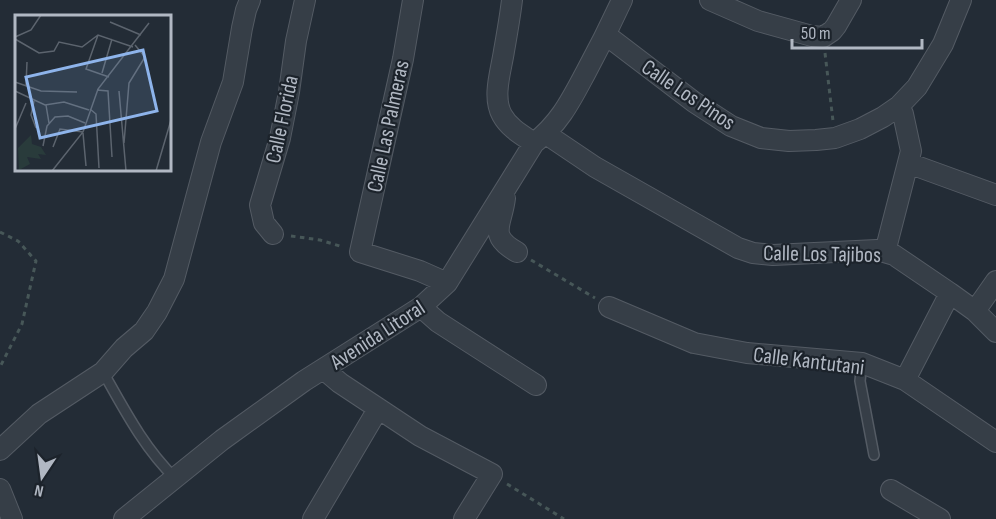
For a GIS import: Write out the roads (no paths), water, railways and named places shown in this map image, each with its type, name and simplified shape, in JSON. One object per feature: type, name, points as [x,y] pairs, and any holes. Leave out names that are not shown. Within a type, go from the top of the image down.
[{"type":"street","points":[[0,450],[39,414],[103,372],[124,348],[144,331],[157,312],[174,279],[211,142],[233,82],[242,28],[250,0]]},
{"type":"street","name":"Calle Florida","points":[[273,234],[264,223],[260,205],[280,138],[305,0]]},
{"type":"street","name":"Calle Las Palmeras","points":[[413,0],[403,59],[360,252],[420,271],[447,283]]},
{"type":"street","name":"Calle Los Tajibos","points":[[512,0],[498,85],[498,103],[501,114],[517,132],[540,138],[738,248],[753,253],[773,255],[877,250],[894,255],[975,310],[996,332]]},
{"type":"street","name":"Avenida Litoral","points":[[124,519],[222,440],[304,381],[421,307],[447,283],[502,192],[540,138],[565,112],[622,0]]},
{"type":"street","points":[[710,0],[758,21],[823,37],[836,26],[851,0]]},
{"type":"street","name":"Calle Los Pinos","points":[[606,35],[694,102],[731,126],[761,138],[789,141],[834,138],[860,129],[883,117],[899,106],[917,87],[944,44],[961,0]]},
{"type":"street","points":[[885,252],[910,151],[903,114],[899,106]]},
{"type":"street","points":[[908,164],[996,195]]},
{"type":"street","points":[[502,192],[505,200],[498,228],[499,234],[506,246],[517,252]]},
{"type":"street","points":[[975,310],[996,281]]},
{"type":"street","points":[[905,380],[950,293]]},
{"type":"street","points":[[421,307],[438,322],[536,385]]},
{"type":"street","name":"Calle Kantutani","points":[[609,307],[694,343],[711,347],[747,353],[862,363],[905,380],[996,442]]},
{"type":"street","points":[[325,368],[340,383],[420,436],[492,474],[464,519]]},
{"type":"street","points":[[314,519],[378,409]]},
{"type":"street","points":[[0,489],[12,519]]},
{"type":"street","points":[[891,490],[940,519]]},
{"type":"lane","points":[[862,363],[860,381],[874,455]]},
{"type":"lane","points":[[103,372],[136,429],[163,466],[175,478]]}]
